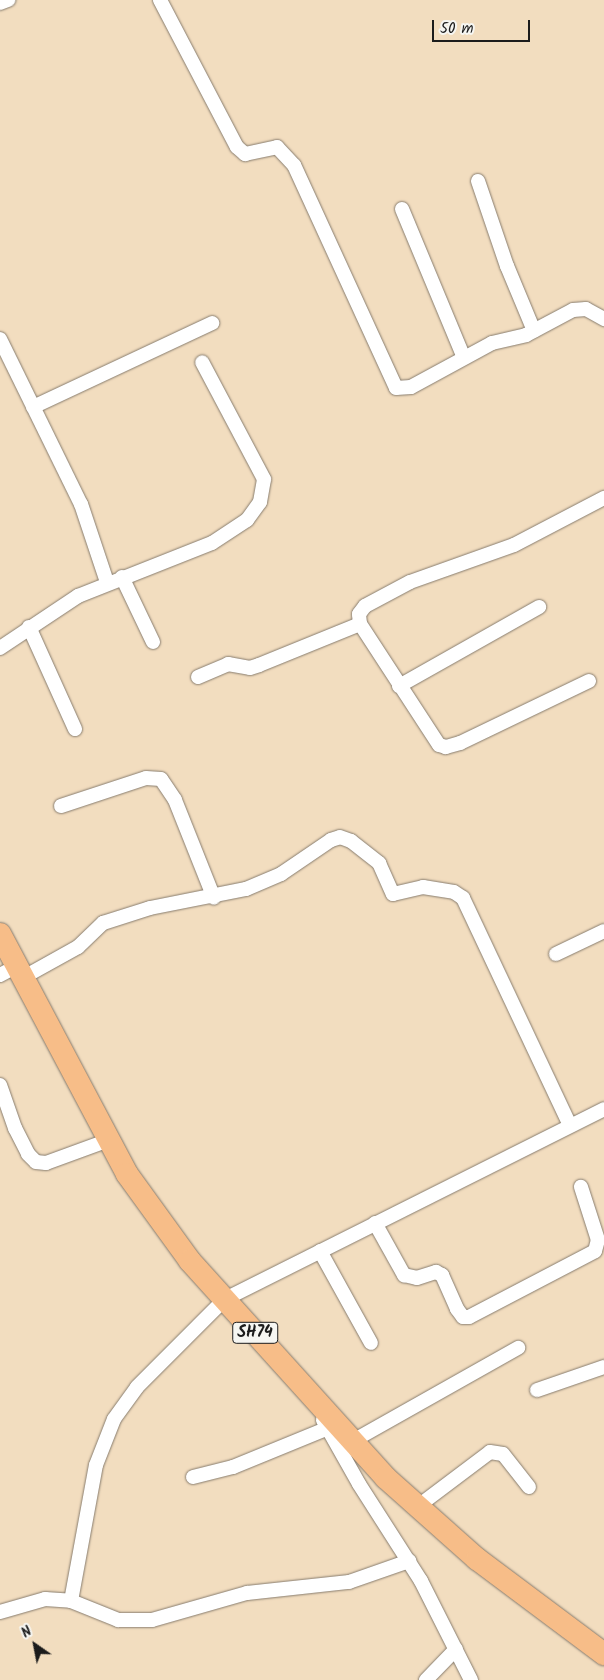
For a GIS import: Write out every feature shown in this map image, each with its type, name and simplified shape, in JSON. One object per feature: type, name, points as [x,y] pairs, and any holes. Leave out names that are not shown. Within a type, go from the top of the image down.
[{"type":"highway","name":"SH74","points":[[0,934],[14,973],[108,1140],[164,1228],[351,1442],[417,1507],[477,1559],[604,1654]]},
{"type":"street","points":[[0,4],[8,0]]},
{"type":"street","points":[[160,0],[237,147],[245,154],[277,148],[294,165],[396,388],[411,387],[492,343],[534,331],[573,310],[586,309],[604,319]]},
{"type":"street","points":[[478,181],[507,266],[534,331]]},
{"type":"street","points":[[402,209],[464,358]]},
{"type":"street","points":[[33,406],[212,323]]},
{"type":"street","points":[[0,339],[81,504],[107,582]]},
{"type":"street","points":[[0,648],[29,627],[107,582],[212,543],[246,520],[260,502],[264,479],[202,362]]},
{"type":"street","points":[[589,681],[446,747],[432,738],[360,624],[360,614],[365,606],[410,582],[514,545],[604,498]]},
{"type":"street","points":[[122,577],[153,642]]},
{"type":"street","points":[[399,686],[539,607]]},
{"type":"street","points":[[198,677],[228,664],[250,668],[360,624]]},
{"type":"street","points":[[29,627],[75,729]]},
{"type":"street","points":[[61,806],[146,778],[161,779],[175,800],[214,898]]},
{"type":"street","points":[[14,973],[78,947],[103,923],[150,908],[214,898],[246,890],[273,878],[331,840],[340,837],[351,841],[379,863],[393,894],[423,887],[459,894],[570,1125]]},
{"type":"street","points":[[556,954],[604,931]]},
{"type":"street","points":[[0,1085],[19,1137],[28,1154],[36,1162],[46,1163],[108,1140]]},
{"type":"street","points":[[71,1601],[96,1465],[114,1419],[137,1387],[225,1299],[604,1109]]},
{"type":"street","points":[[375,1223],[404,1275],[417,1278],[436,1272],[442,1275],[457,1309],[463,1317],[469,1317],[595,1251],[598,1240],[581,1187]]},
{"type":"street","points":[[320,1250],[371,1343]]},
{"type":"street","points":[[351,1442],[518,1348]]},
{"type":"street","points":[[537,1390],[604,1367]]},
{"type":"street","points":[[308,1394],[359,1484],[409,1561],[471,1680]]},
{"type":"street","points":[[194,1476],[233,1467],[328,1428]]},
{"type":"street","points":[[417,1507],[490,1452],[503,1454],[529,1487]]},
{"type":"street","points":[[0,1612],[45,1599],[71,1601],[118,1620],[152,1620],[247,1593],[348,1582],[409,1561]]},
{"type":"street","points":[[426,1680],[456,1650]]}]
